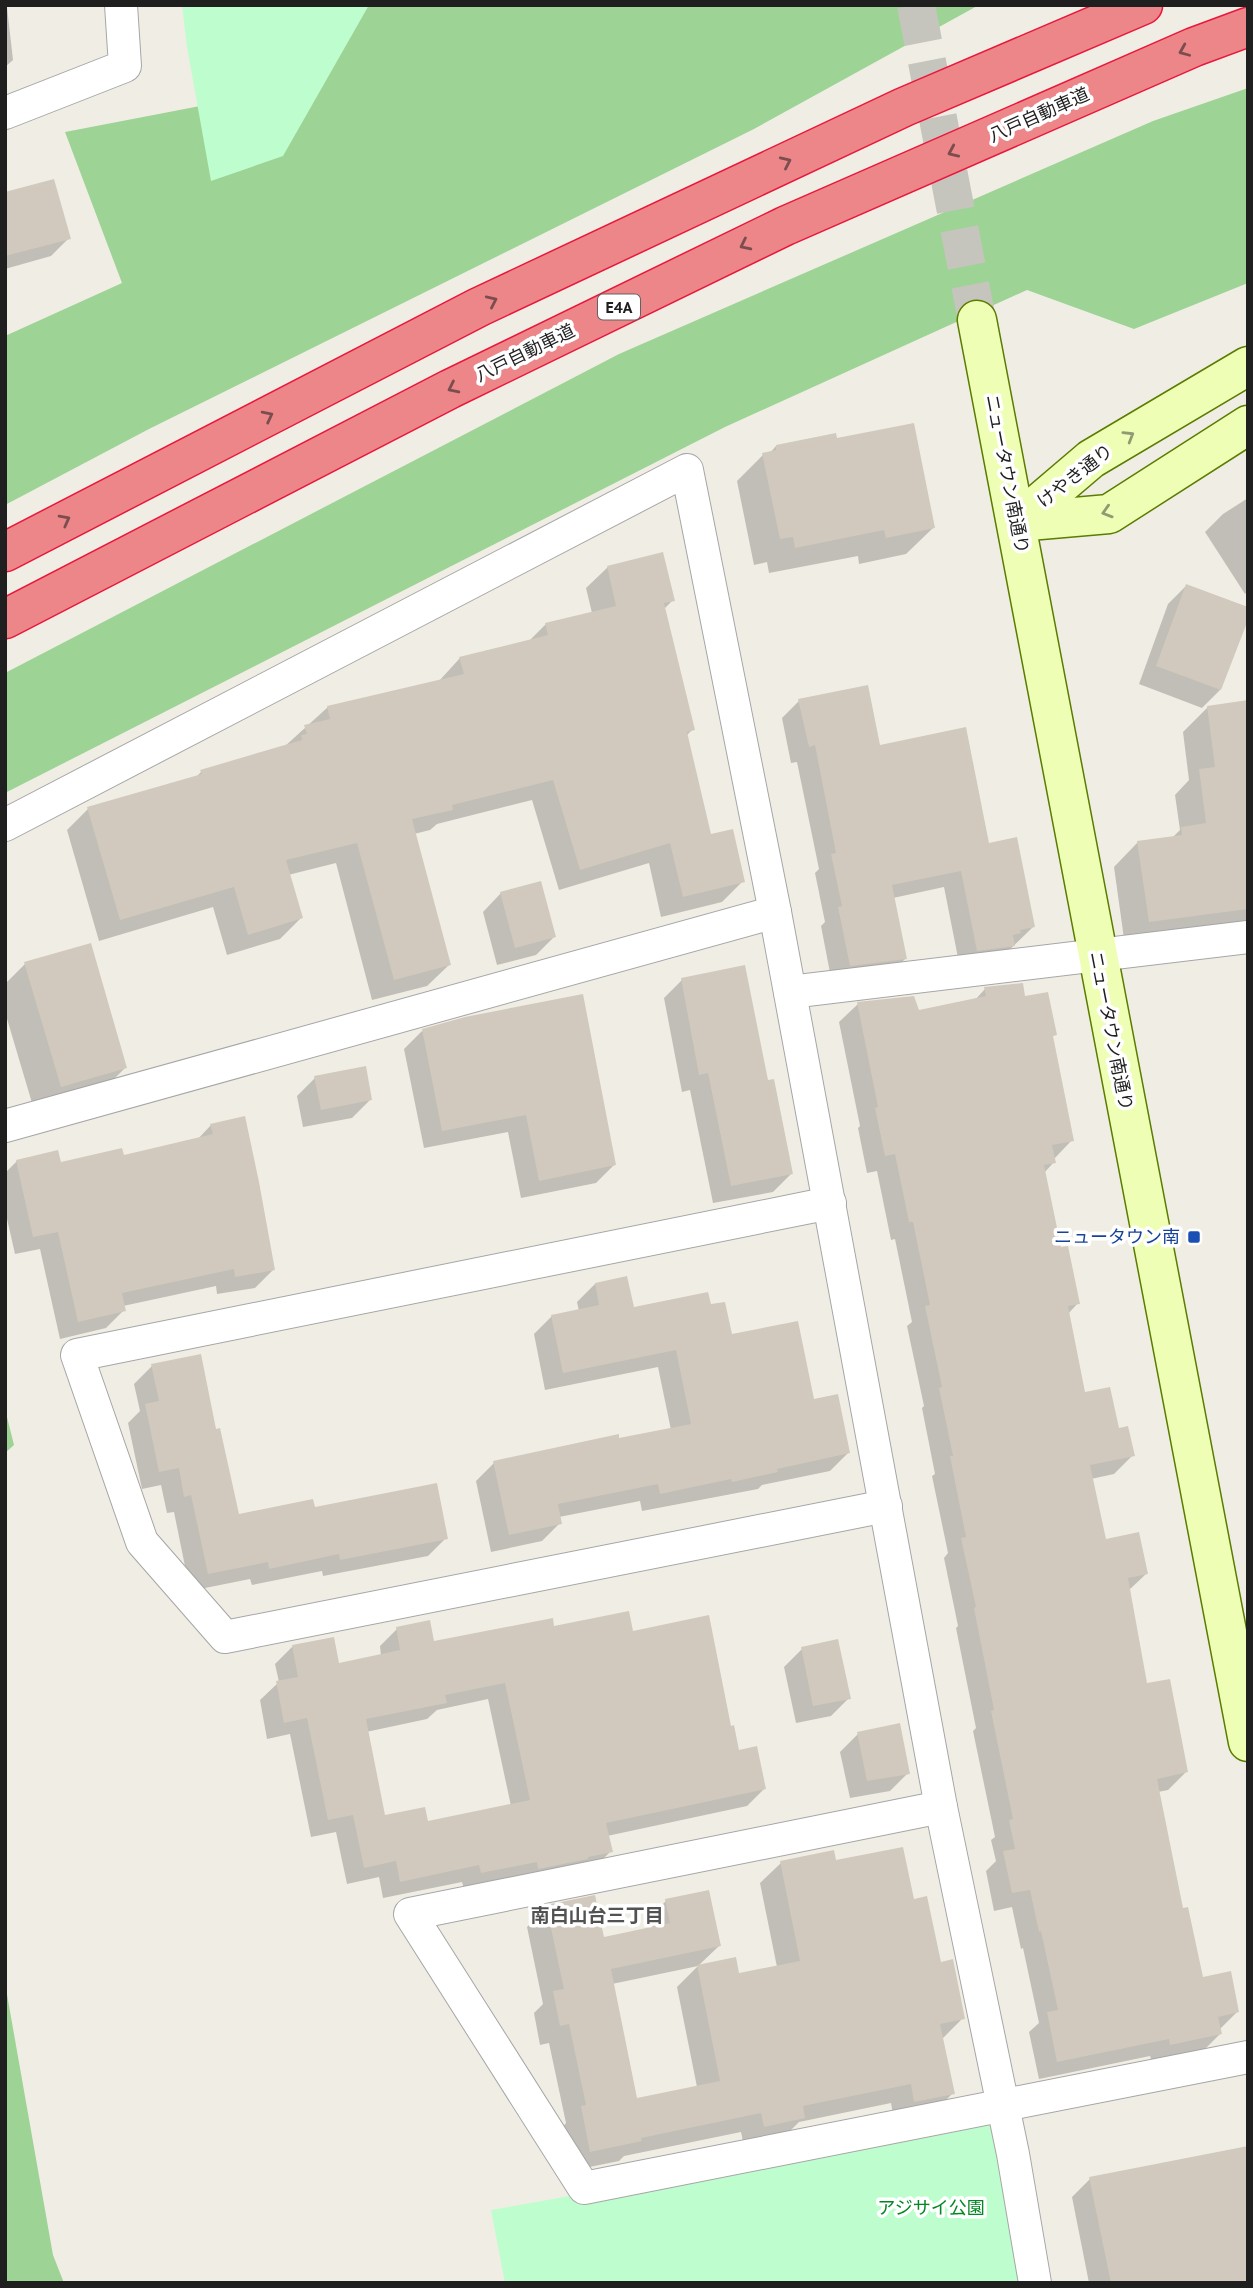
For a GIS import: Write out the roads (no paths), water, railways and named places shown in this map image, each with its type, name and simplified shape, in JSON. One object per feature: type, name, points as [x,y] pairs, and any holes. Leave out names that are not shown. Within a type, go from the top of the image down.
[{"type":"highway","points":[[5,552],[479,307],[904,107],[1143,5]]},
{"type":"highway","name":"八戸自動車道","points":[[5,619],[450,389],[785,226],[1194,47],[1248,27]]},
{"type":"street","points":[[5,113],[125,66],[121,5]]},
{"type":"street","name":"ニュータウン南通り","points":[[977,320],[1248,1742]]},
{"type":"street","name":"けやき通り","points":[[1017,522],[1091,458],[1248,366]]},
{"type":"street","name":"けやき通り","points":[[1017,522],[1109,514],[1248,425]]},
{"type":"street","points":[[5,825],[687,470],[775,912],[941,1807],[1003,2105],[1035,2283]]},
{"type":"street","points":[[5,1126],[775,912]]},
{"type":"street","points":[[790,992],[1096,953],[1248,937]]},
{"type":"street","points":[[830,1203],[78,1355],[142,1542],[225,1637],[886,1506]]},
{"type":"street","points":[[941,1807],[410,1914],[584,2188],[1248,2057]]},
{"type":"tunnel","points":[[916,5],[977,320]]},
{"type":"place","name":"ニュータウン南","points":[[1194,1237]]},
{"type":"district","name":"南白山台三丁目","points":[[597,1915]]},
{"type":"park label","name":"アジサイ公園","points":[[931,2208]]}]
